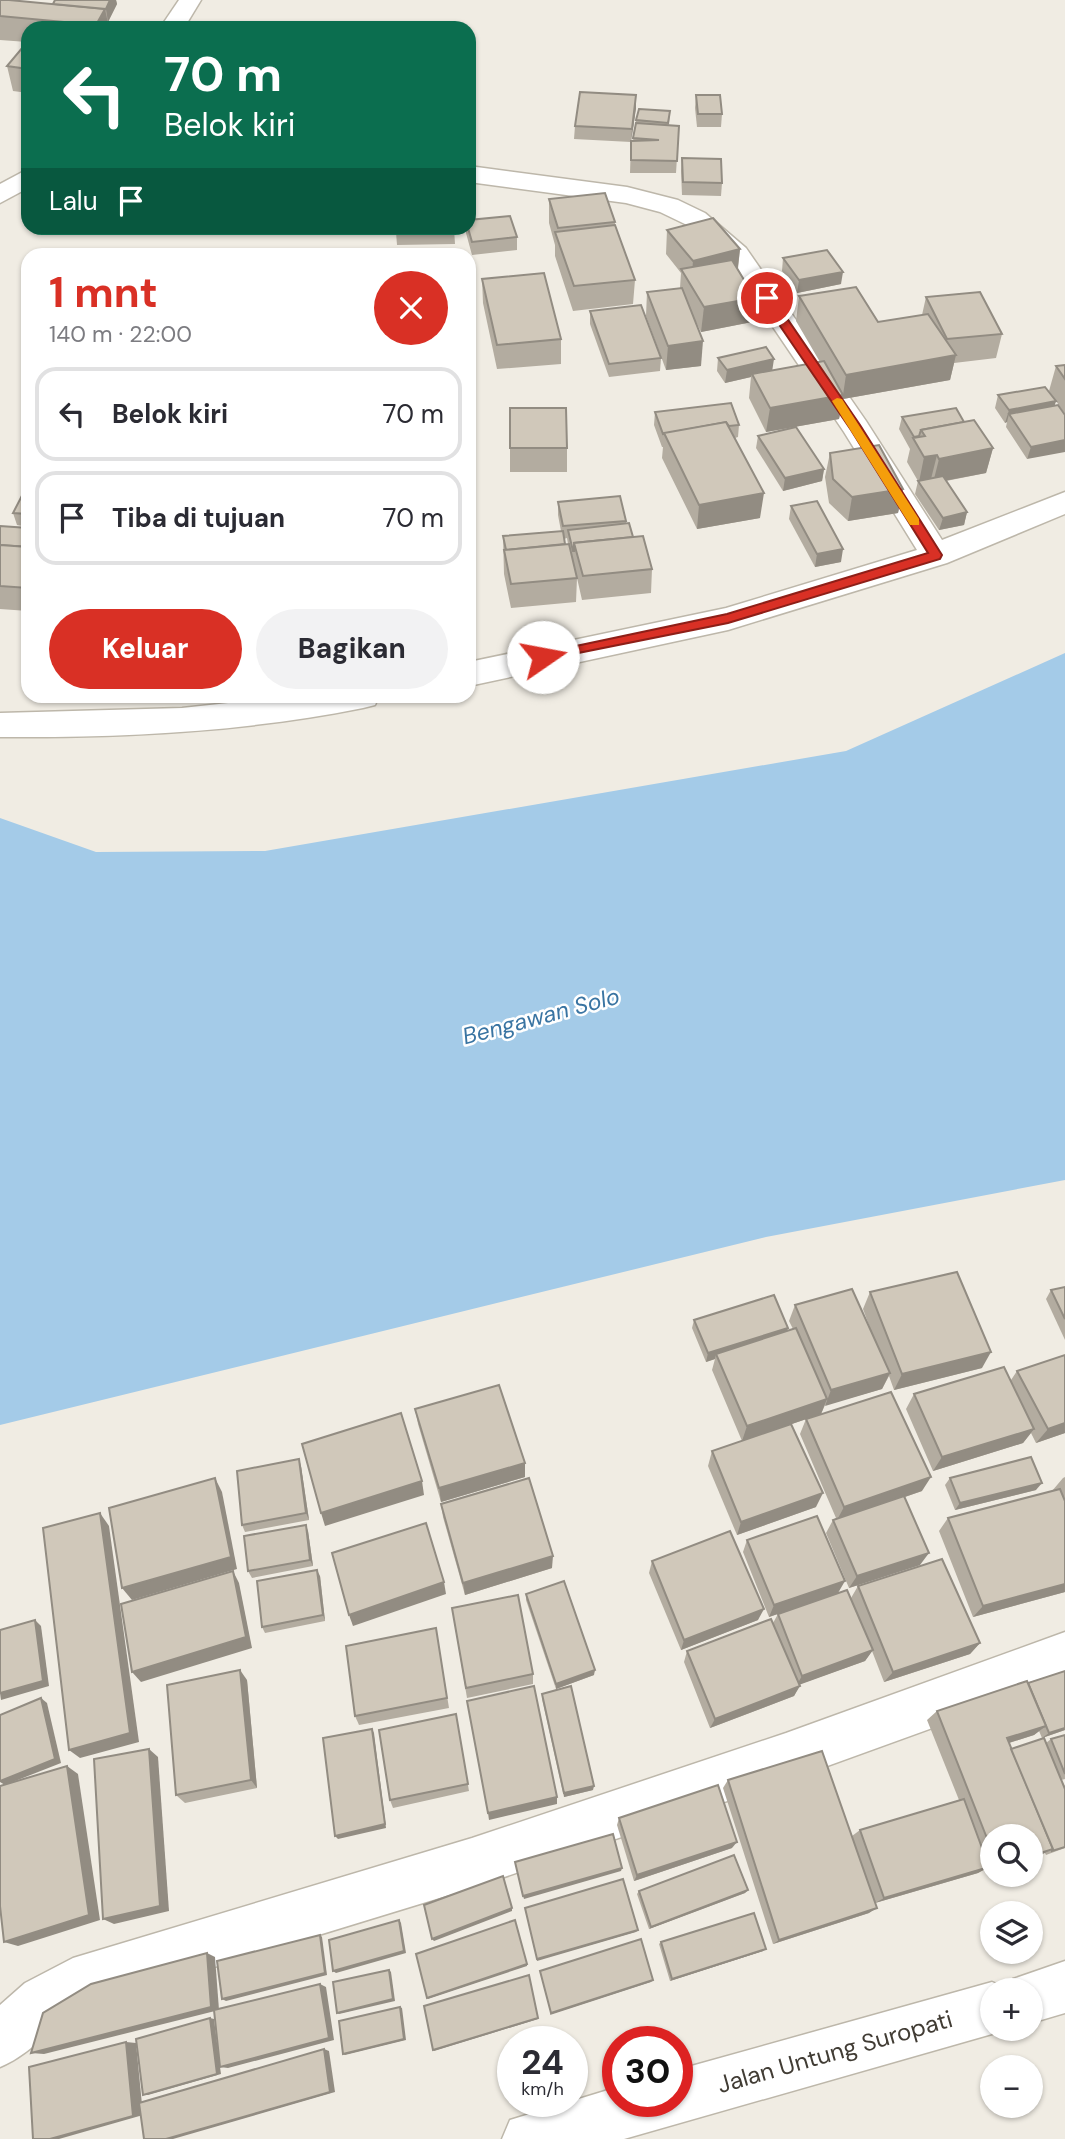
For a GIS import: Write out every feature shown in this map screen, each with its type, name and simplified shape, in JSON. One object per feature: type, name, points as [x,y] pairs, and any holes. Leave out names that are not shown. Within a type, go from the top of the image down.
[{"type":"street","points":[[176,21],[190,0]]},
{"type":"street","points":[[476,175],[627,195],[669,206],[696,219],[737,254],[856,428],[936,555]]},
{"type":"street","points":[[0,195],[21,182]]},
{"type":"street","points":[[476,673],[728,619],[936,555],[1065,502]]},
{"type":"street","points":[[0,725],[106,726],[261,716],[327,703]]},
{"type":"street","points":[[0,2041],[43,2001],[73,1984],[472,1863],[786,1757],[1065,1656]]},
{"type":"street","points":[[1043,1993],[1065,1987]]},
{"type":"street","name":"Jalan Untung Suropati","points":[[693,2092],[980,2011]]},
{"type":"street","points":[[529,2139],[607,2117]]},
{"type":"water","name":"Bengawan Solo","points":[[1065,653],[1065,1180],[766,1237],[0,1425],[0,818],[96,852],[265,851],[846,751]]},
{"type":"building","points":[[0,0],[105,9],[98,21],[53,21],[0,16]]},
{"type":"building","points":[[55,0],[110,0],[106,9],[53,4]]},
{"type":"building","points":[[21,49],[21,68],[7,66]]},
{"type":"building","points":[[580,92],[636,95],[632,129],[575,126]]},
{"type":"building","points":[[696,95],[720,95],[722,114],[698,114]]},
{"type":"building","points":[[639,109],[670,111],[668,123],[636,120]]},
{"type":"building","points":[[636,123],[679,126],[677,161],[631,160],[631,141],[659,140],[633,138]]},
{"type":"building","points":[[682,158],[721,159],[722,183],[683,182]]},
{"type":"building","points":[[605,193],[615,222],[558,228],[549,199]]},
{"type":"building","points":[[510,216],[517,237],[472,242],[470,235],[476,235],[476,219]]},
{"type":"building","points":[[713,218],[740,249],[693,261],[667,230]]},
{"type":"building","points":[[615,225],[635,280],[574,286],[555,232]]},
{"type":"building","points":[[827,250],[843,272],[799,280],[783,258]]},
{"type":"building","points":[[732,260],[755,298],[704,307],[681,269]]},
{"type":"building","points":[[544,273],[561,339],[497,345],[482,279]]},
{"type":"building","points":[[856,287],[878,322],[928,314],[956,355],[846,375],[799,296]]},
{"type":"building","points":[[682,288],[703,341],[668,346],[647,292]]},
{"type":"building","points":[[980,292],[1002,334],[947,339],[926,297]]},
{"type":"building","points":[[641,305],[661,358],[609,364],[590,311]]},
{"type":"building","points":[[766,347],[774,359],[727,370],[718,358]]},
{"type":"building","points":[[824,361],[843,395],[770,408],[752,374]]},
{"type":"building","points":[[1065,365],[1065,379],[1056,366]]},
{"type":"building","points":[[1045,387],[1056,401],[1009,410],[998,395]]},
{"type":"building","points":[[731,403],[739,425],[729,426],[726,422],[663,434],[655,412]]},
{"type":"building","points":[[1058,405],[1065,415],[1065,440],[1031,447],[1009,414]]},
{"type":"building","points":[[510,408],[566,408],[567,448],[510,448]]},
{"type":"building","points":[[956,408],[964,422],[921,430],[919,436],[914,437],[902,417]]},
{"type":"building","points":[[974,420],[993,448],[939,459],[937,455],[924,457],[913,438],[925,436],[921,430]]},
{"type":"building","points":[[726,422],[764,493],[699,505],[664,433]]},
{"type":"building","points":[[796,427],[824,469],[785,478],[758,436]]},
{"type":"building","points":[[879,445],[903,489],[852,497],[833,479],[830,453]]},
{"type":"building","points":[[943,476],[967,512],[943,518],[918,481]]},
{"type":"building","points":[[620,496],[626,521],[563,526],[558,502]]},
{"type":"building","points":[[21,498],[21,514],[13,513]]},
{"type":"building","points":[[817,501],[843,549],[817,554],[791,506]]},
{"type":"building","points":[[629,523],[633,537],[574,543],[573,551],[568,530]]},
{"type":"building","points":[[0,526],[21,528],[21,546],[0,545]]},
{"type":"building","points":[[563,531],[565,544],[506,550],[503,536]]},
{"type":"building","points":[[643,536],[652,569],[583,576],[574,543]]},
{"type":"building","points":[[569,544],[577,578],[511,584],[504,550]]},
{"type":"building","points":[[0,545],[21,546],[21,588],[0,586]]},
{"type":"building","points":[[957,1272],[991,1352],[902,1374],[870,1292]]},
{"type":"building","points":[[1065,1287],[1065,1319],[1051,1290]]},
{"type":"building","points":[[852,1289],[890,1373],[831,1390],[795,1305]]},
{"type":"building","points":[[774,1295],[788,1328],[708,1353],[694,1320]]},
{"type":"building","points":[[796,1328],[827,1399],[747,1426],[716,1354]]},
{"type":"building","points":[[1065,1355],[1065,1423],[1048,1429],[1017,1371]]},
{"type":"building","points":[[1004,1367],[1034,1429],[942,1457],[914,1394]]},
{"type":"building","points":[[499,1385],[525,1463],[439,1488],[415,1409]]},
{"type":"building","points":[[891,1392],[931,1477],[844,1507],[806,1419]]},
{"type":"building","points":[[401,1413],[422,1481],[321,1513],[302,1444]]},
{"type":"building","points":[[791,1424],[823,1493],[741,1522],[712,1451]]},
{"type":"building","points":[[1031,1457],[1042,1483],[960,1503],[950,1478]]},
{"type":"building","points":[[299,1459],[306,1513],[242,1525],[237,1471]]},
{"type":"building","points":[[215,1478],[231,1557],[122,1588],[109,1508]]},
{"type":"building","points":[[529,1478],[553,1556],[463,1583],[441,1504]]},
{"type":"building","points":[[1060,1489],[1065,1501],[1065,1584],[983,1606],[948,1518]]},
{"type":"building","points":[[904,1496],[929,1553],[857,1576],[833,1520]]},
{"type":"building","points":[[100,1513],[130,1733],[69,1750],[43,1528]]},
{"type":"building","points":[[817,1516],[845,1581],[774,1605],[747,1540]]},
{"type":"building","points":[[426,1523],[444,1582],[349,1615],[332,1553]]},
{"type":"building","points":[[306,1525],[310,1560],[248,1571],[244,1536]]},
{"type":"building","points":[[730,1531],[764,1609],[684,1640],[652,1561]]},
{"type":"building","points":[[942,1559],[980,1643],[893,1672],[858,1586]]},
{"type":"building","points":[[317,1570],[323,1615],[262,1627],[257,1581]]},
{"type":"building","points":[[233,1571],[246,1637],[132,1672],[121,1604]]},
{"type":"building","points":[[564,1581],[595,1670],[556,1684],[526,1594]]},
{"type":"building","points":[[847,1590],[873,1650],[802,1676],[778,1614]]},
{"type":"building","points":[[518,1595],[533,1674],[466,1688],[452,1608]]},
{"type":"building","points":[[771,1619],[800,1686],[715,1719],[687,1651]]},
{"type":"building","points":[[35,1620],[43,1681],[0,1693],[0,1630]]},
{"type":"building","points":[[436,1628],[447,1698],[355,1716],[346,1646]]},
{"type":"building","points":[[240,1670],[251,1780],[176,1795],[167,1685]]},
{"type":"building","points":[[1065,1671],[1065,1728],[1049,1733],[1028,1683]]},
{"type":"building","points":[[1027,1681],[1046,1726],[1007,1738],[1043,1824],[981,1824],[937,1711]]},
{"type":"building","points":[[534,1686],[557,1797],[488,1813],[467,1701]]},
{"type":"building","points":[[571,1686],[594,1786],[564,1793],[542,1694]]},
{"type":"building","points":[[41,1698],[55,1759],[0,1781],[0,1715]]},
{"type":"building","points":[[456,1714],[468,1784],[390,1800],[379,1730]]},
{"type":"building","points":[[372,1729],[385,1824],[335,1836],[323,1738]]},
{"type":"building","points":[[1065,1735],[1065,1774],[1051,1739]]},
{"type":"building","points":[[1044,1738],[1065,1789],[1065,1847],[1052,1851],[1011,1749]]},
{"type":"building","points":[[149,1749],[160,1906],[103,1919],[94,1759]]},
{"type":"building","points":[[822,1751],[877,1908],[779,1940],[728,1780]]},
{"type":"building","points":[[67,1766],[89,1915],[4,1942],[0,1906],[0,1786]]},
{"type":"building","points":[[718,1785],[737,1842],[637,1875],[619,1818]]},
{"type":"building","points":[[964,1799],[980,1843],[980,1870],[884,1898],[860,1830]]},
{"type":"building","points":[[1043,1825],[1053,1849],[1043,1852]]},
{"type":"building","points":[[613,1834],[622,1868],[523,1896],[515,1862]]},
{"type":"building","points":[[734,1855],[748,1890],[651,1927],[639,1891]]},
{"type":"building","points":[[503,1876],[512,1908],[432,1939],[424,1905]]},
{"type":"building","points":[[623,1879],[638,1930],[537,1959],[525,1908]]},
{"type":"building","points":[[754,1913],[766,1949],[672,1979],[661,1942]]},
{"type":"building","points":[[399,1920],[404,1951],[333,1971],[329,1940]]},
{"type":"building","points":[[515,1920],[527,1964],[427,1998],[416,1954]]},
{"type":"building","points":[[320,1935],[325,1973],[222,1999],[217,1961]]},
{"type":"building","points":[[641,1939],[653,1980],[551,2013],[540,1971]]},
{"type":"building","points":[[207,1953],[211,2007],[31,2053],[43,2013],[91,1984]]},
{"type":"building","points":[[389,1970],[393,1999],[337,2013],[333,1982]]},
{"type":"building","points":[[529,1975],[538,2018],[512,2026],[497,2026],[497,2030],[433,2050],[424,2006]]},
{"type":"building","points":[[320,1984],[329,2038],[220,2067],[214,2010]]},
{"type":"building","points":[[400,2007],[404,2039],[343,2054],[339,2021]]},
{"type":"building","points":[[210,2018],[217,2074],[143,2095],[136,2039]]},
{"type":"building","points":[[126,2042],[133,2116],[50,2139],[33,2139],[29,2067]]},
{"type":"building","points":[[324,2049],[330,2092],[166,2139],[144,2139],[139,2103]]},
{"type":"slow traffic","points":[[837,401],[915,522]]},
{"type":"route","points":[[543,657],[728,619],[936,555],[856,428],[767,298]]}]
